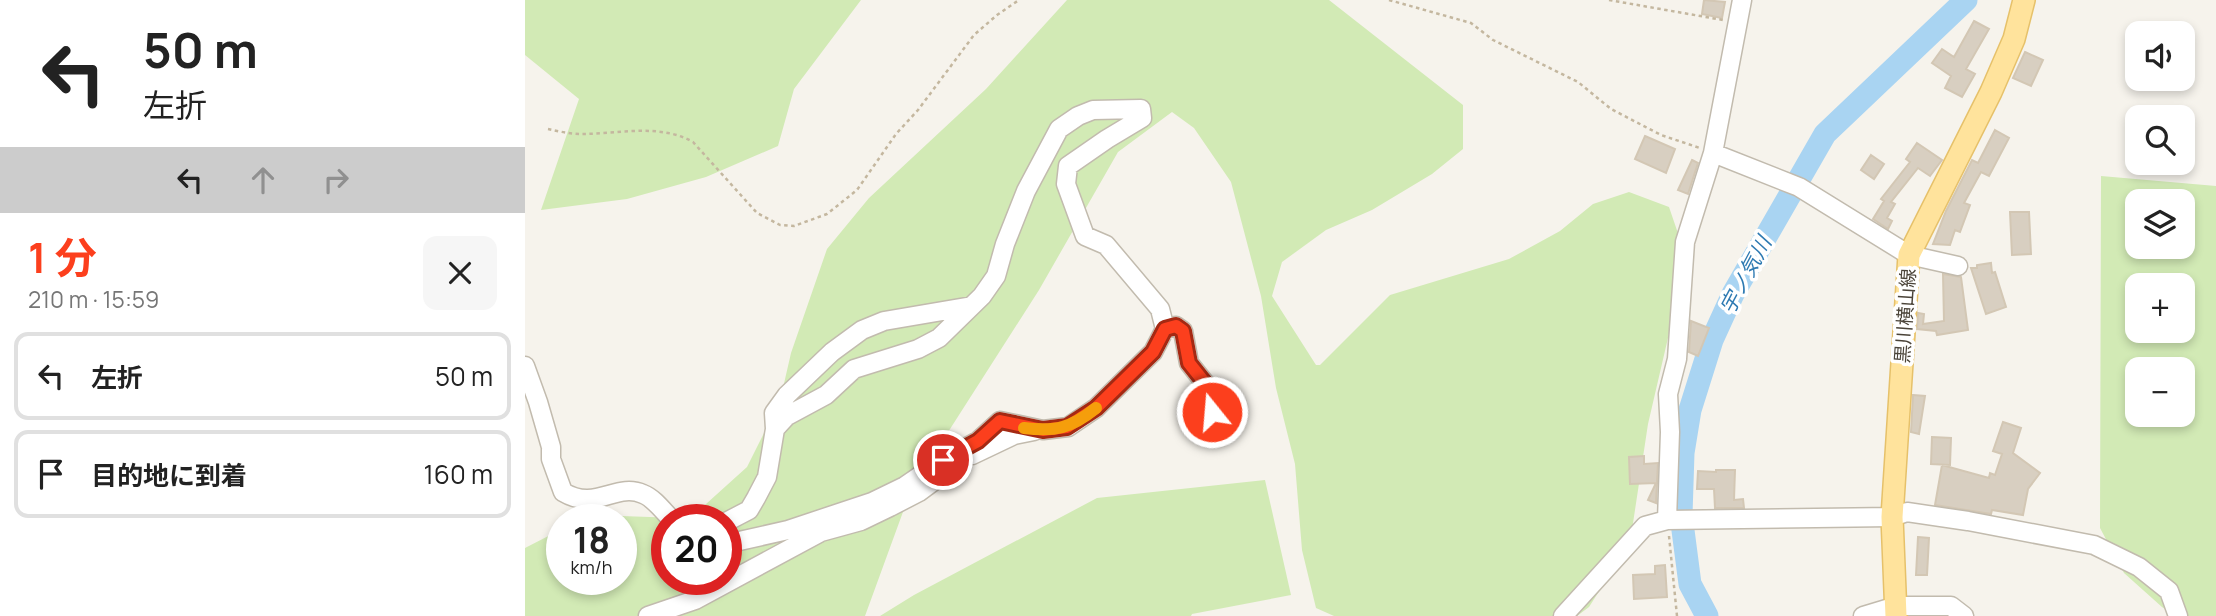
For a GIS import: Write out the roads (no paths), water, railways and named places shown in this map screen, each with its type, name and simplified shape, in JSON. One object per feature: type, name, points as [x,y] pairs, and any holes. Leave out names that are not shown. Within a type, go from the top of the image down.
[{"type":"main road","name":"黒川横山線","points":[[1896,611],[1892,517],[1909,255],[1991,92],[2014,39],[2024,0]]},
{"type":"street","points":[[1667,520],[1670,432],[1668,394],[1677,359],[1685,242],[1713,153],[1742,0]]},
{"type":"street","points":[[648,616],[695,600],[821,532],[861,522],[919,492],[952,467],[1014,435],[1067,427],[1083,418],[1153,352],[1165,329],[1160,309],[1106,245],[1085,236],[1066,184],[1068,166],[1142,118],[1141,108],[1093,110],[1059,129],[1026,191],[1005,244],[996,276],[972,306],[939,338],[918,349],[854,369],[826,395],[786,416],[775,429]]},
{"type":"street","points":[[1713,153],[1795,185],[1909,255],[1958,266]]},
{"type":"street","points":[[742,513],[749,509],[767,477],[775,429],[774,413],[787,396],[832,352],[862,330],[884,321],[972,306]]},
{"type":"street","points":[[1165,329],[1176,326],[1183,331],[1189,363],[1212,392],[1212,412]]},
{"type":"street","points":[[525,366],[551,447],[551,459],[562,492],[581,501],[632,491],[646,495],[655,504]]},
{"type":"street","points":[[742,540],[788,530],[872,502],[905,486],[943,460],[978,441],[1000,421],[1038,430]]},
{"type":"street","points":[[1563,616],[1645,526],[1667,520],[1892,517],[1907,512],[2029,531],[2094,545],[2139,567],[2169,591],[2178,616]]},
{"type":"street","points":[[1863,616],[1951,606],[1964,616]]},
{"type":"waterway","name":"宇ノ気川","points":[[1707,616],[1690,584],[1681,515],[1683,453],[1690,410],[1712,340],[1733,294],[1825,134],[1966,0]]}]
